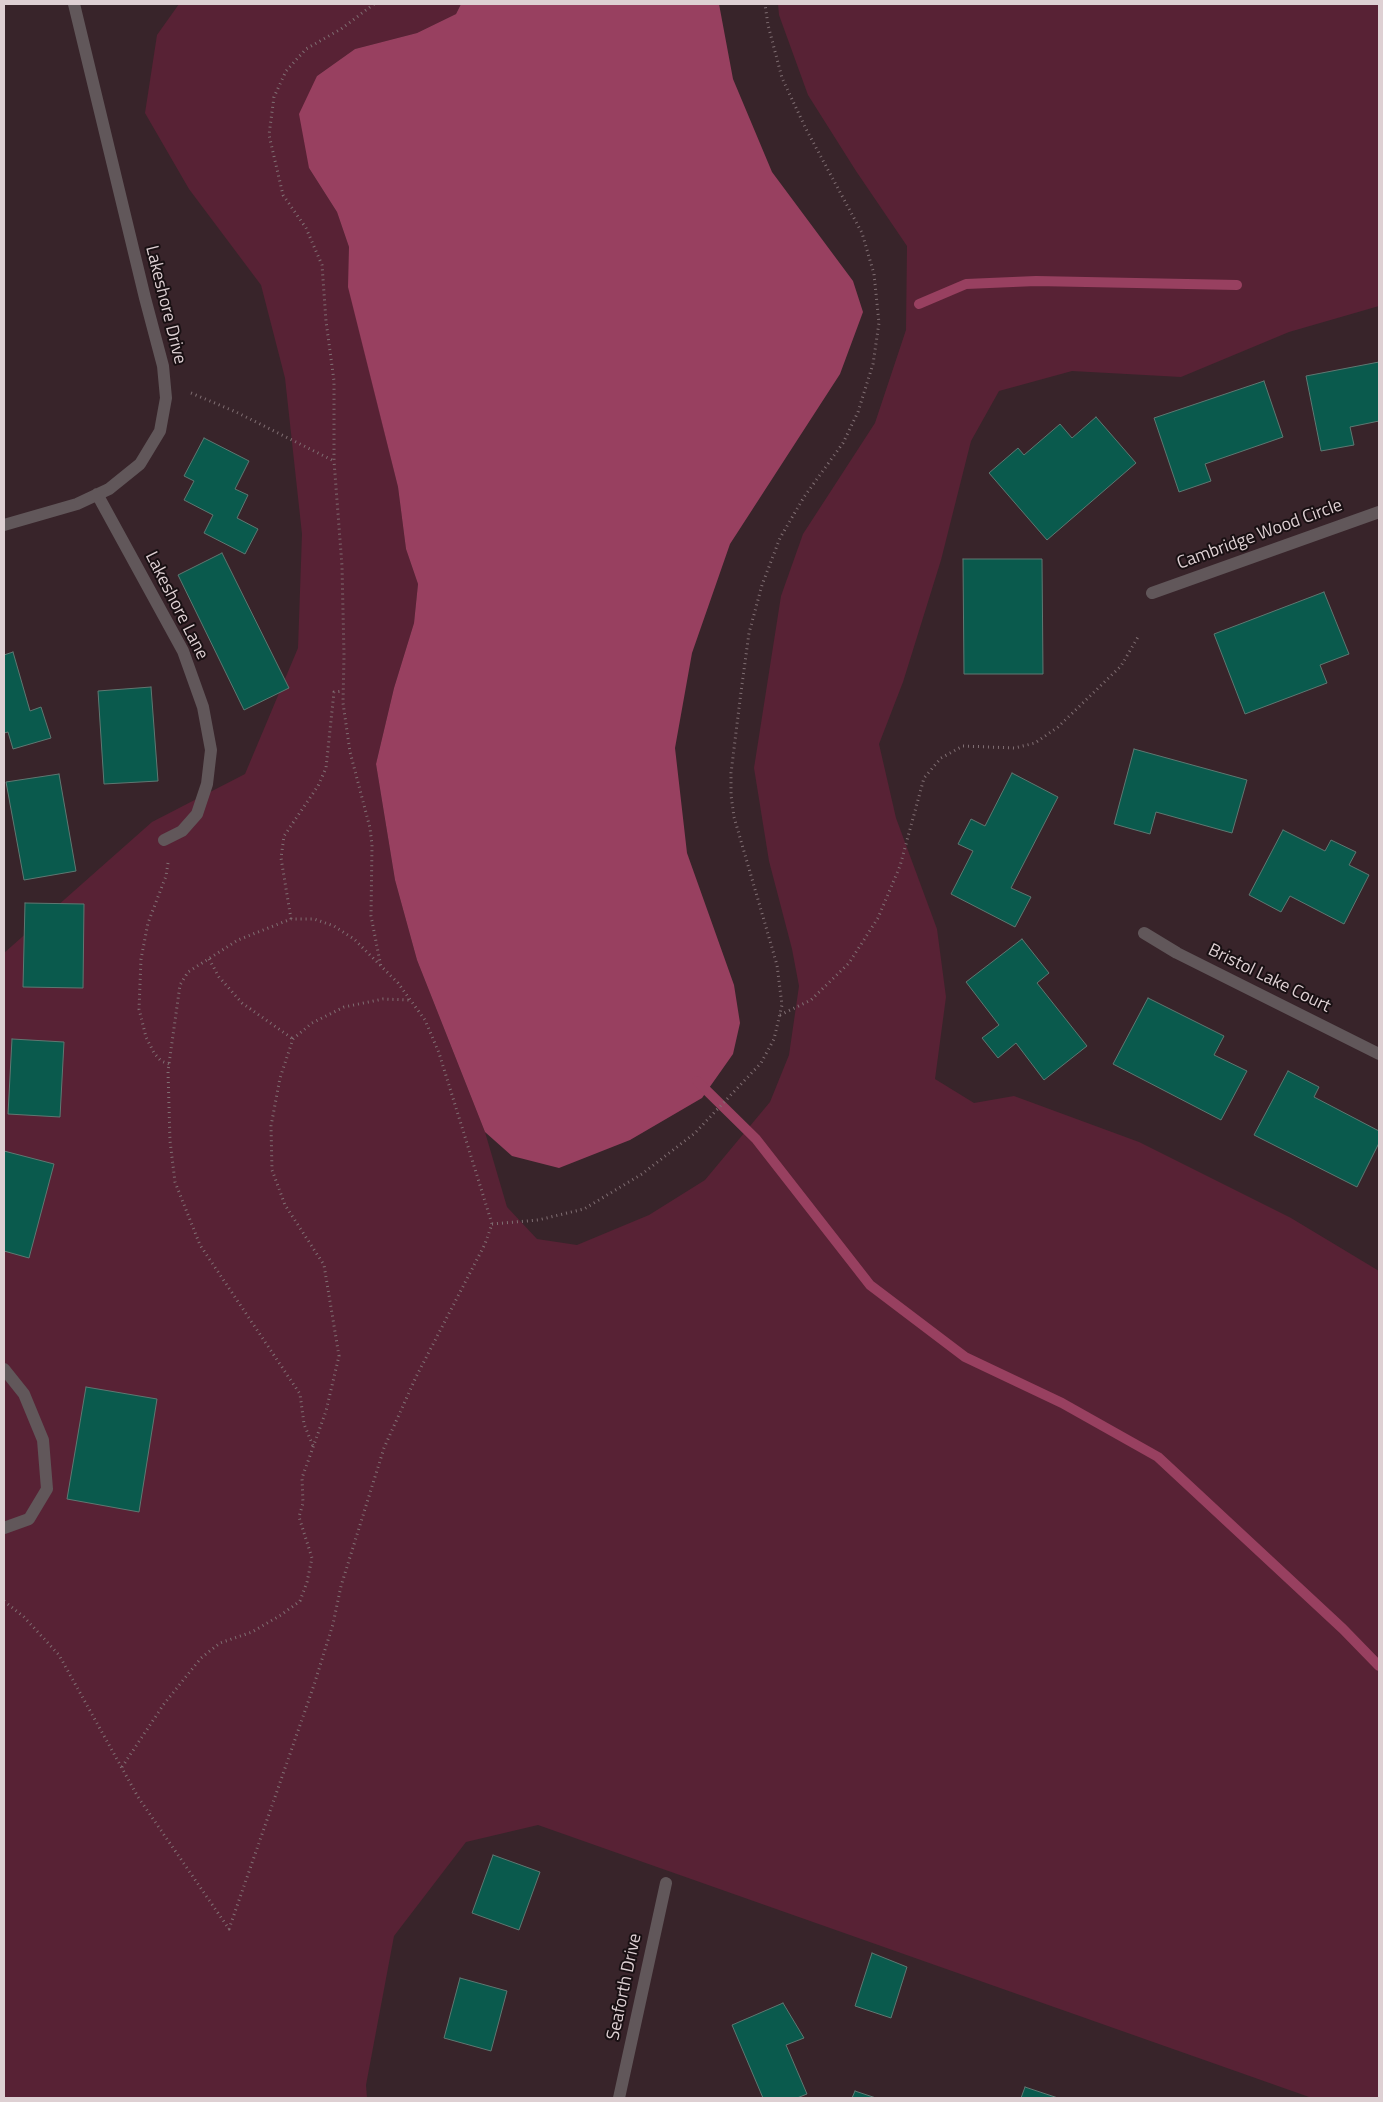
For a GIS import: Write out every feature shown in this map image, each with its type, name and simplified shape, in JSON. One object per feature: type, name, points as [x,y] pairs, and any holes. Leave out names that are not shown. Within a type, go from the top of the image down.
[{"type":"street","name":"Lakeshore Drive","points":[[4,525],[76,504],[109,489],[140,464],[160,431],[166,398],[163,366],[74,4]]},
{"type":"street","name":"Lakeshore Lane","points":[[97,494],[183,651],[203,707],[211,750],[207,784],[197,814],[182,831],[164,840]]},
{"type":"street","name":"Cambridge Wood Circle","points":[[1152,593],[1379,512]]},
{"type":"street","name":"Bristol Lake Court","points":[[1144,933],[1177,953],[1379,1054]]},
{"type":"street","points":[[4,1369],[24,1394],[43,1440],[47,1489],[29,1519],[4,1528]]},
{"type":"street","name":"Seaforth Drive","points":[[619,2098],[666,1883]]},
{"type":"path","points":[[374,4],[341,29],[306,49],[286,71],[274,97],[269,135],[283,195],[306,228],[322,265],[326,321],[334,382],[334,461],[342,566],[344,691],[350,752],[370,828],[372,845],[371,916],[381,968]]},
{"type":"path","points":[[492,1224],[538,1220],[584,1209],[642,1174],[695,1133],[738,1090],[761,1063],[774,1039],[780,1015],[782,1006],[778,965],[734,816],[730,794],[746,653],[762,585],[780,538],[804,497],[842,443],[858,412],[873,364],[879,323],[874,274],[862,233],[806,129],[782,78],[768,25],[765,4]]},
{"type":"path","points":[[188,392],[236,412],[334,461]]},
{"type":"path","points":[[780,1015],[811,1000],[849,963],[873,925],[900,866],[914,807],[924,778],[941,758],[963,746],[1015,748],[1035,743],[1058,727],[1121,666],[1138,637]]},
{"type":"path","points":[[291,919],[281,858],[284,836],[318,786],[326,768],[334,692],[344,691]]},
{"type":"path","points":[[164,840],[168,860],[166,876],[148,923],[141,959],[139,1009],[146,1037],[154,1053],[161,1061],[169,1064]]},
{"type":"path","points":[[4,1601],[24,1617],[59,1655],[138,1797],[229,1929],[314,1684],[333,1624],[341,1586],[384,1448],[416,1377],[485,1244],[492,1224],[440,1053],[425,1020],[398,983],[354,939],[334,926],[314,919],[291,919],[238,940],[188,972],[180,985],[169,1064],[170,1141],[175,1182],[200,1245],[300,1394],[304,1424],[313,1446]]},
{"type":"path","points":[[209,960],[219,977],[242,1003],[271,1026],[293,1039]]},
{"type":"path","points":[[122,1767],[164,1704],[201,1658],[220,1642],[252,1632],[300,1601],[307,1582],[312,1558],[299,1517],[303,1503],[302,1478],[326,1411],[338,1356],[324,1266],[285,1205],[272,1170],[271,1126],[280,1078],[293,1039],[312,1023],[344,1007],[383,998],[410,1000]]},
{"type":"shaded area","points":[[179,4],[461,4],[456,14],[417,33],[355,49],[317,76],[309,168],[337,212],[349,247],[349,288],[398,487],[406,549],[418,584],[414,623],[394,688],[376,764],[395,880],[417,960],[485,1132],[507,1207],[537,1239],[577,1245],[649,1215],[705,1180],[770,1102],[789,1055],[799,986],[792,949],[769,861],[754,768],[781,596],[803,534],[875,423],[906,330],[907,246],[856,171],[808,95],[779,15],[778,4],[1379,4],[1379,306],[1289,332],[1181,377],[1072,371],[999,391],[971,441],[941,560],[903,682],[879,744],[896,818],[937,929],[946,997],[935,1079],[974,1103],[1014,1096],[1139,1142],[1291,1218],[1379,1271],[1379,2098],[1312,2098],[538,1825],[466,1842],[394,1936],[366,2085],[367,2098],[4,2098],[4,953],[152,822],[245,774],[298,648],[302,534],[285,378],[261,285],[189,189],[145,113],[157,35]]},
{"type":"shaded area","points":[[461,4],[719,4],[733,79],[772,172],[853,281],[863,312],[840,374],[730,544],[692,653],[675,748],[687,853],[734,985],[740,1023],[733,1054],[702,1098],[630,1140],[559,1168],[512,1156],[485,1132],[417,960],[395,880],[376,764],[394,688],[414,623],[418,584],[406,549],[398,487],[348,287],[349,247],[337,212],[309,168],[299,114],[317,76],[355,49],[417,33],[456,14]]},
{"type":"building","points":[[1379,362],[1379,421],[1350,427],[1354,445],[1321,451],[1306,376]]},
{"type":"building","points":[[1264,381],[1283,437],[1205,464],[1211,481],[1179,492],[1154,418]]},
{"type":"building","points":[[1096,417],[1136,463],[1047,540],[989,473],[1018,448],[1024,455],[1060,424],[1072,438]]},
{"type":"building","points":[[204,438],[249,461],[235,489],[248,495],[237,518],[258,529],[245,554],[204,533],[213,515],[184,500],[194,481],[184,476]]},
{"type":"building","points":[[222,553],[289,688],[244,710],[178,575]]},
{"type":"building","points":[[963,559],[1042,559],[1043,674],[964,674]]},
{"type":"building","points":[[1324,592],[1349,654],[1320,665],[1327,683],[1245,714],[1214,634]]},
{"type":"building","points":[[13,652],[30,711],[41,707],[51,738],[13,749],[8,732],[4,733],[4,655]]},
{"type":"building","points":[[151,687],[158,781],[104,784],[98,691]]},
{"type":"building","points":[[1134,749],[1247,780],[1232,833],[1156,812],[1150,834],[1114,824]]},
{"type":"building","points":[[1012,773],[1058,797],[1011,888],[1031,897],[1015,927],[951,894],[973,851],[958,844],[971,819],[985,826]]},
{"type":"building","points":[[59,774],[76,871],[24,880],[6,782]]},
{"type":"building","points":[[1283,830],[1325,851],[1331,840],[1356,852],[1349,865],[1369,875],[1344,924],[1290,896],[1281,912],[1249,895]]},
{"type":"building","points":[[25,903],[84,904],[83,988],[23,987]]},
{"type":"building","points":[[1022,939],[1049,973],[1037,983],[1087,1046],[1044,1080],[1016,1043],[998,1058],[982,1038],[999,1025],[966,982]]},
{"type":"building","points":[[1148,998],[1224,1036],[1214,1055],[1247,1071],[1221,1120],[1113,1064]]},
{"type":"building","points":[[12,1039],[64,1042],[60,1117],[8,1114]]},
{"type":"building","points":[[1288,1071],[1319,1087],[1314,1097],[1379,1131],[1379,1143],[1357,1187],[1254,1135]]},
{"type":"building","points":[[4,1151],[54,1164],[29,1258],[4,1251]]},
{"type":"building","points":[[86,1387],[157,1399],[139,1512],[67,1499]]},
{"type":"building","points":[[493,1855],[540,1872],[519,1930],[472,1913]]},
{"type":"building","points":[[872,1953],[907,1967],[891,2018],[855,2006]]},
{"type":"building","points":[[460,1978],[507,1991],[491,2051],[444,2038]]},
{"type":"building","points":[[783,2003],[804,2038],[786,2045],[807,2094],[797,2098],[763,2098],[732,2025]]},
{"type":"building","points":[[1025,2087],[1058,2098],[1021,2098]]},
{"type":"building","points":[[855,2091],[876,2098],[852,2098]]},
{"type":"waterway","points":[[919,304],[966,284],[1036,281],[1237,285]]},
{"type":"waterway","points":[[697,1081],[756,1139],[870,1285],[965,1357],[1062,1403],[1158,1457],[1343,1629],[1379,1666]]}]
